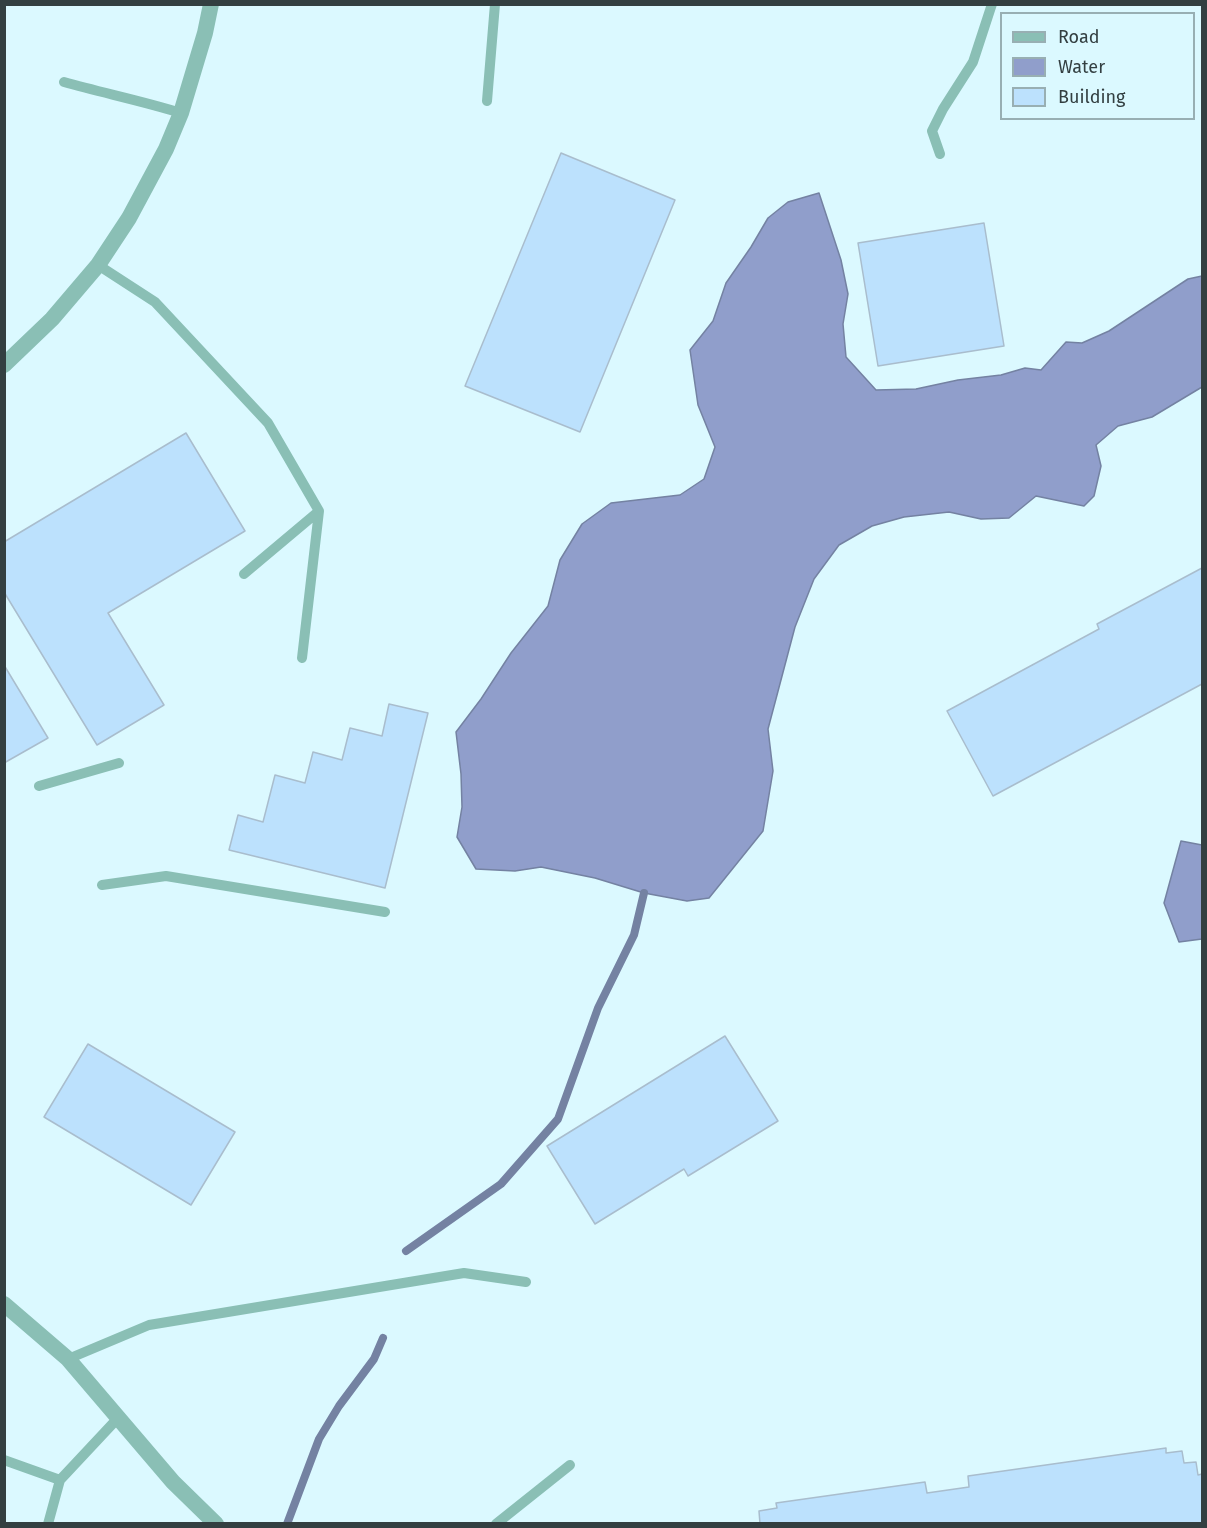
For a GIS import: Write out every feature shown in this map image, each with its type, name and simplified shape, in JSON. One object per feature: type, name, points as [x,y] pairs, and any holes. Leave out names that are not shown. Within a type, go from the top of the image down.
[{"type":"street","points":[[4,365],[52,319],[98,265],[129,218],[166,149],[181,113],[206,33],[211,4]]},
{"type":"street","points":[[4,1304],[68,1359],[173,1482],[216,1524]]},
{"type":"lane","points":[[487,101],[495,4]]},
{"type":"lane","points":[[940,154],[932,131],[973,62],[992,4]]},
{"type":"lane","points":[[64,82],[181,113]]},
{"type":"lane","points":[[98,265],[155,302],[267,423],[319,511],[302,658]]},
{"type":"lane","points":[[244,574],[319,511]]},
{"type":"lane","points":[[39,786],[119,763]]},
{"type":"lane","points":[[102,885],[166,876],[385,912]]},
{"type":"lane","points":[[68,1359],[149,1325],[464,1273],[526,1282]]},
{"type":"lane","points":[[48,1524],[60,1480],[118,1418]]},
{"type":"lane","points":[[4,1460],[60,1480]]},
{"type":"lane","points":[[496,1524],[570,1465]]},
{"type":"water","points":[[819,193],[841,260],[848,294],[843,324],[846,357],[876,390],[916,389],[958,380],[1001,375],[1025,368],[1041,370],[1066,342],[1082,343],[1109,331],[1188,279],[1202,276],[1202,387],[1152,417],[1118,426],[1096,445],[1101,466],[1094,496],[1084,506],[1036,496],[1009,518],[981,519],[949,512],[904,517],[872,526],[839,545],[814,579],[795,627],[768,729],[773,771],[763,831],[709,898],[687,901],[644,893],[595,878],[541,867],[515,871],[476,869],[457,837],[462,807],[456,732],[511,653],[548,606],[560,560],[582,524],[611,503],[680,495],[704,479],[715,447],[698,405],[690,350],[713,321],[726,283],[768,218],[788,202]]},
{"type":"water","points":[[1181,841],[1202,845],[1202,939],[1179,942],[1164,903]]},
{"type":"building","points":[[561,153],[675,200],[580,432],[465,386]]},
{"type":"building","points":[[984,223],[1004,346],[878,366],[858,243]]},
{"type":"building","points":[[186,433],[245,531],[108,613],[164,705],[97,745],[4,592],[4,542]]},
{"type":"building","points":[[1202,568],[1202,684],[993,796],[947,711],[1099,629],[1097,624]]},
{"type":"building","points":[[4,665],[48,738],[4,763]]},
{"type":"building","points":[[389,704],[428,713],[385,888],[229,850],[238,815],[263,822],[275,775],[305,783],[313,752],[342,760],[350,728],[382,736]]},
{"type":"building","points":[[725,1036],[778,1121],[688,1176],[684,1169],[595,1224],[547,1146]]},
{"type":"building","points":[[88,1044],[235,1132],[191,1205],[44,1117]]},
{"type":"building","points":[[1166,1448],[1166,1453],[1182,1451],[1184,1463],[1196,1462],[1198,1475],[1202,1474],[1202,1524],[760,1524],[759,1511],[777,1508],[776,1503],[925,1482],[927,1493],[969,1487],[968,1476]]},
{"type":"waterway","points":[[406,1251],[501,1184],[558,1119],[598,1008],[634,935],[644,893]]},
{"type":"waterway","points":[[287,1524],[319,1439],[339,1406],[374,1359],[383,1338]]}]
